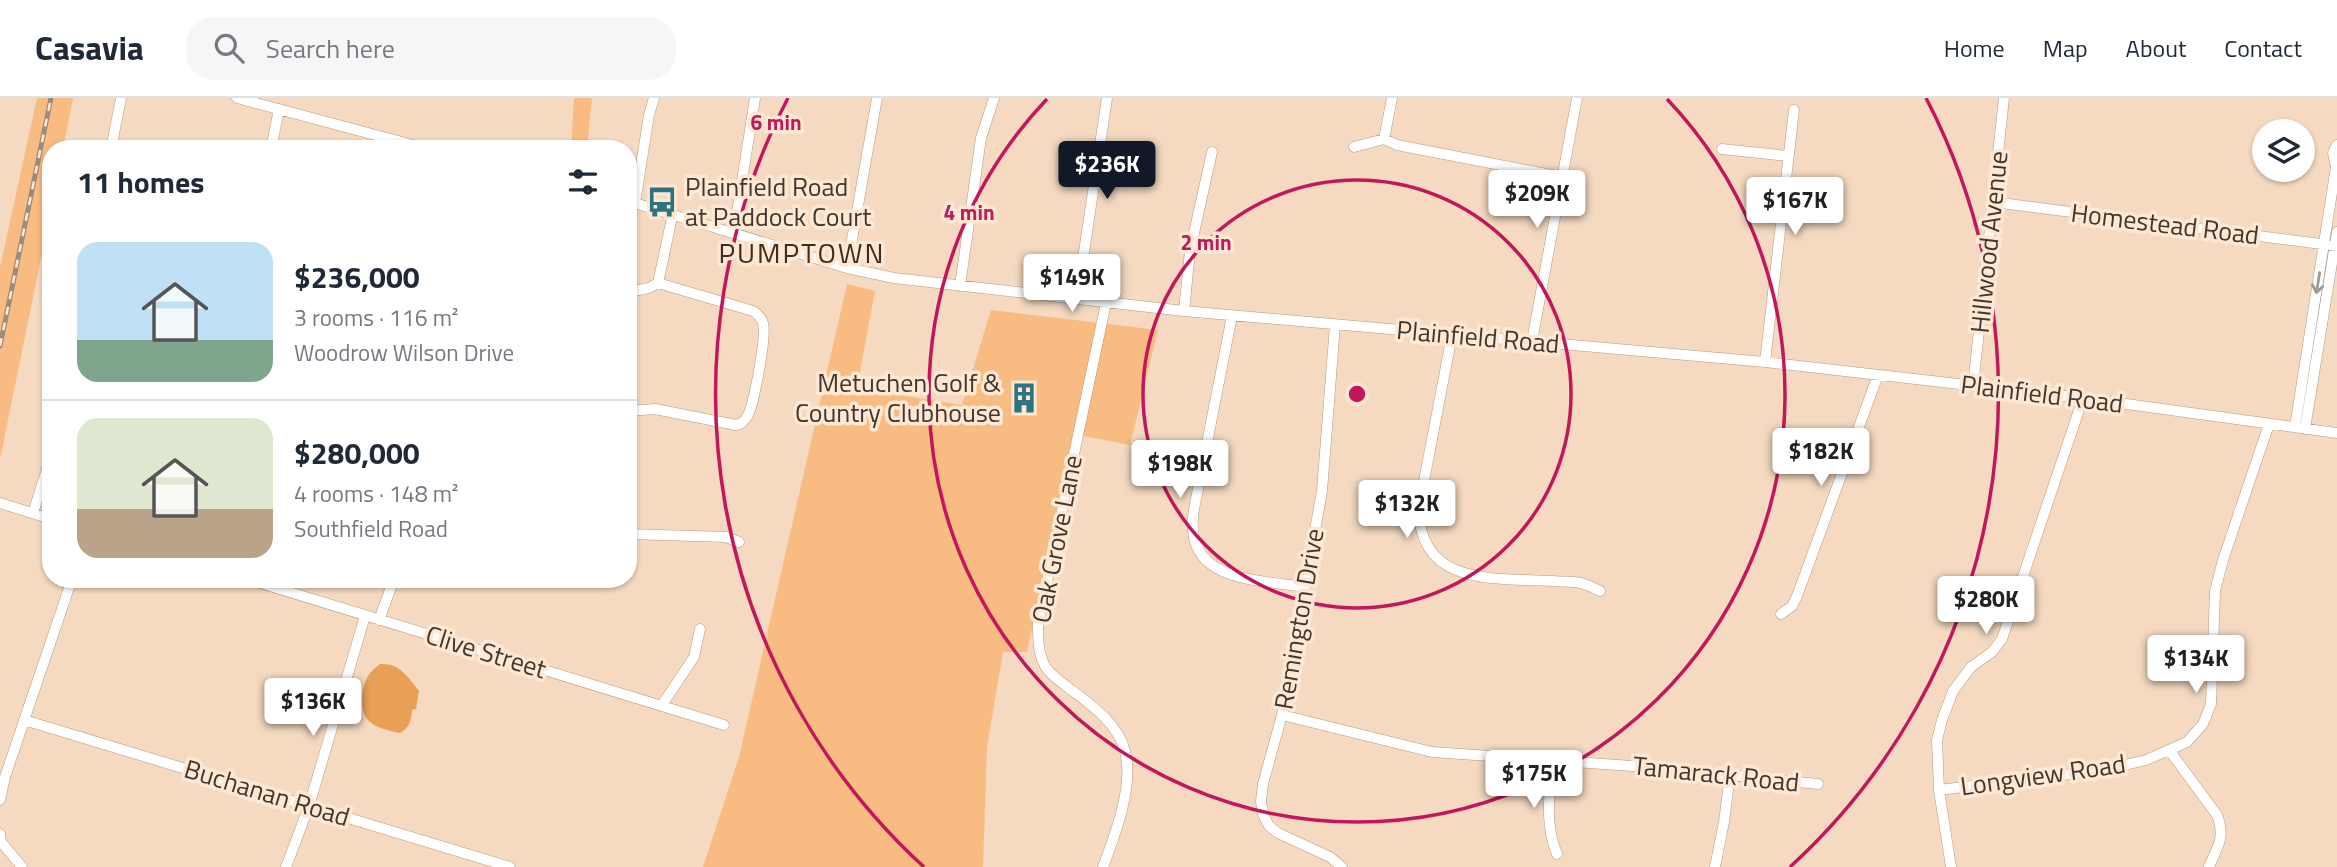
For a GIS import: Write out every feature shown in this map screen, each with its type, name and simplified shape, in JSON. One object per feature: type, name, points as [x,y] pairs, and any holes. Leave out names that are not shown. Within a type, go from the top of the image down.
[{"type":"street","points":[[113,140],[121,98]]},
{"type":"street","points":[[237,98],[394,140]]},
{"type":"street","points":[[637,176],[654,98]]},
{"type":"street","points":[[734,232],[755,98]]},
{"type":"street","points":[[847,268],[877,98]]},
{"type":"street","points":[[960,286],[981,138],[994,98]]},
{"type":"street","points":[[1077,299],[1107,98]]},
{"type":"street","points":[[1384,139],[1392,98]]},
{"type":"street","points":[[1532,341],[1577,98]]},
{"type":"street","name":"Hillwood Avenue","points":[[1973,386],[2004,98]]},
{"type":"street","points":[[273,140],[279,109]]},
{"type":"street","points":[[1765,362],[1794,110]]},
{"type":"street","points":[[1353,146],[1384,139],[1397,145],[1562,177]]},
{"type":"street","points":[[2300,428],[2332,245],[2336,167],[2333,153],[2337,145]]},
{"type":"street","points":[[1722,149],[1788,156]]},
{"type":"street","points":[[1184,311],[1190,251],[1212,152]]},
{"type":"street","name":"Homestead Road","points":[[1993,202],[2332,245]]},
{"type":"street","name":"Plainfield Road","points":[[637,203],[847,268],[894,278],[1232,316],[1765,362],[2083,398],[2337,433]]},
{"type":"street","points":[[658,283],[673,214]]},
{"type":"street","points":[[2332,245],[2337,232]]},
{"type":"street","points":[[637,290],[658,283],[753,310],[761,317],[765,334],[751,407],[742,424],[655,410],[637,411]]},
{"type":"street","name":"Oak Grove Lane","points":[[1103,867],[1124,798],[1127,763],[1125,751],[1113,727],[1104,717],[1045,666],[1038,642],[1038,624],[1106,303]]},
{"type":"street","points":[[1232,316],[1194,509],[1192,533],[1200,554],[1222,572],[1305,587]]},
{"type":"street","name":"Remington Drive","points":[[1335,325],[1322,491],[1282,715],[1261,801],[1269,826],[1278,833],[1331,857],[1342,867]]},
{"type":"street","points":[[1452,335],[1419,507],[1424,543],[1440,560],[1464,574],[1580,583],[1600,591]]},
{"type":"street","points":[[1781,614],[1792,606],[1797,596],[1878,375]]},
{"type":"street","points":[[1951,867],[1939,790],[1937,740],[1941,720],[1953,691],[1971,667],[1992,652],[2002,639],[2083,398]]},
{"type":"street","name":"Longview Road","points":[[1939,790],[2104,771],[2146,760],[2186,742],[2203,724],[2211,704],[2215,592],[2223,559],[2269,424]]},
{"type":"street","points":[[33,513],[42,485]]},
{"type":"street","points":[[0,503],[42,516]]},
{"type":"street","points":[[637,534],[726,537],[739,542]]},
{"type":"street","points":[[0,800],[5,777],[69,588]]},
{"type":"street","name":"Clive Street","points":[[275,588],[724,725]]},
{"type":"street","points":[[379,620],[391,588]]},
{"type":"street","points":[[286,867],[309,806],[365,617]]},
{"type":"street","points":[[662,705],[694,657],[701,629]]},
{"type":"street","name":"Tamarack Road","points":[[1282,715],[1432,752],[1552,759],[1818,785]]},
{"type":"street","name":"Buchanan Road","points":[[24,720],[510,867]]},
{"type":"street","points":[[2169,750],[2217,815],[2221,828],[2218,847],[2208,867]]},
{"type":"street","points":[[1552,759],[1549,824],[1550,838],[1557,854]]},
{"type":"street","points":[[1715,867],[1730,775]]},
{"type":"street","points":[[0,834],[2,842],[22,867]]},
{"type":"shaded area","points":[[37,98],[73,98],[65,140],[42,140],[42,253],[0,459],[0,267]]},
{"type":"shaded area","points":[[574,98],[592,98],[588,140],[572,140]]},
{"type":"shaded area","points":[[847,284],[875,291],[857,388],[962,405],[991,310],[1158,330],[1130,445],[1073,434],[1027,652],[1003,652],[987,747],[983,867],[703,867],[739,757]]},
{"type":"shaded area","points":[[380,664],[398,668],[419,691],[416,709],[412,710],[409,723],[400,733],[375,725],[368,720],[363,710],[362,698],[366,680]]},
{"type":"railway","points":[[42,140],[51,98]]},
{"type":"railway","points":[[0,346],[42,142]]},
{"type":"place","name":"Plainfield Road at Paddock Court","points":[[662,202]]},
{"type":"place","name":"Metuchen Golf & Country Clubhouse","points":[[1024,398]]},
{"type":"district","name":"PUMPTOWN","points":[[802,253]]}]
